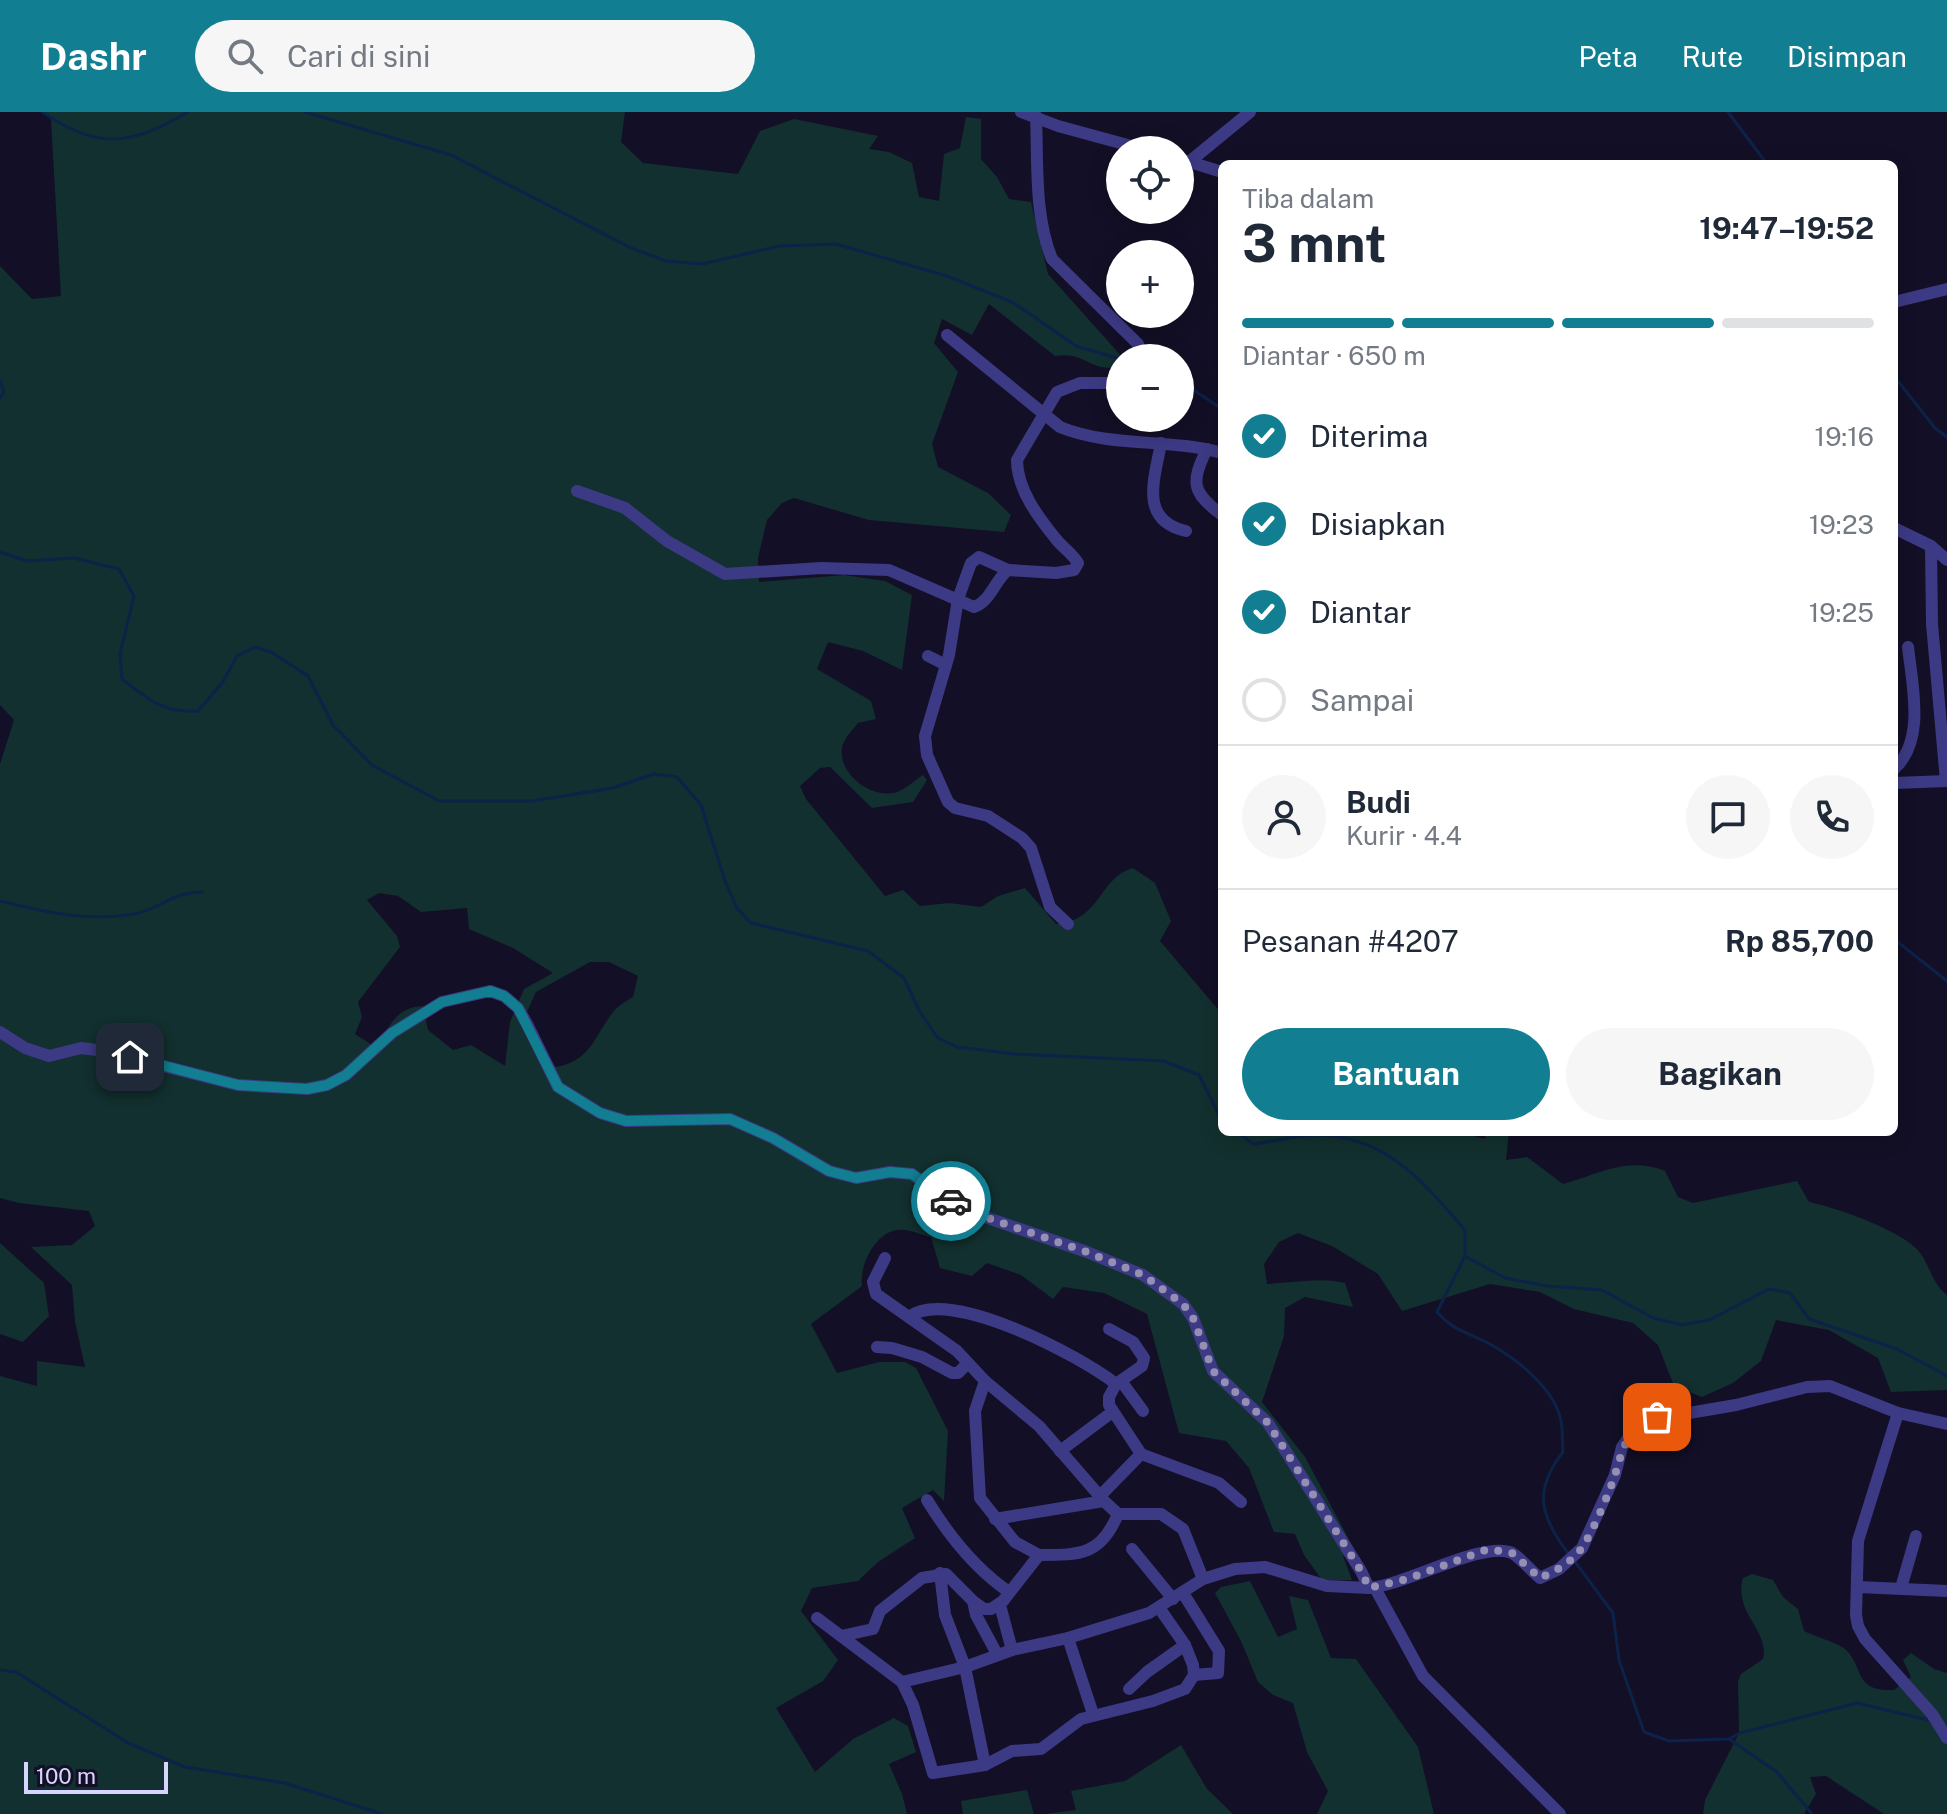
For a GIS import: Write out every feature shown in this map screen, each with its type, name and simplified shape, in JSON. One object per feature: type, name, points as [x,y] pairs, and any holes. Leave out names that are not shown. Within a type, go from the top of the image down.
[{"type":"street","points":[[1021,112],[1106,139]]},
{"type":"street","points":[[1194,154],[1248,113]]},
{"type":"street","points":[[1036,116],[1039,200],[1044,241],[1052,259],[1138,344]]},
{"type":"street","points":[[1194,164],[1218,171]]},
{"type":"street","points":[[1898,301],[1947,289]]},
{"type":"street","points":[[947,335],[1041,415],[1081,435],[1218,452]]},
{"type":"street","points":[[1068,924],[1050,907],[1031,848],[1022,838],[988,816],[955,808],[948,802],[935,777],[925,736],[946,665],[958,599],[974,558],[979,557],[1008,570],[1056,573],[1074,570],[1078,563],[1058,542],[1022,488],[1017,460],[1057,392],[1080,383],[1106,383]]},
{"type":"street","points":[[1161,443],[1153,501],[1163,520],[1172,528],[1186,531]]},
{"type":"street","points":[[1207,449],[1194,476],[1204,502],[1218,512]]},
{"type":"street","points":[[577,491],[608,499],[625,508],[667,541],[725,574],[821,568],[889,570],[958,599],[965,605],[980,605],[1008,570]]},
{"type":"street","points":[[1898,530],[1931,546],[1947,560]]},
{"type":"street","points":[[1898,783],[1946,781],[1932,624],[1931,546]]},
{"type":"street","points":[[1898,764],[1906,754],[1913,729],[1908,647]]},
{"type":"street","points":[[928,656],[946,665]]},
{"type":"street","points":[[0,1032],[25,1048],[49,1056],[81,1048],[105,1051],[238,1085],[307,1089],[327,1085],[346,1075],[392,1033],[442,1002],[490,991],[504,996],[518,1008],[558,1087],[600,1113],[626,1121],[730,1119],[773,1138],[829,1171],[856,1178],[890,1172],[912,1174],[940,1195],[973,1213],[1087,1252],[1143,1275],[1183,1304],[1193,1318],[1213,1371],[1268,1423],[1372,1588],[1423,1676],[1560,1814]]},
{"type":"street","points":[[885,1258],[873,1282],[874,1291],[946,1342],[985,1381],[1023,1411],[1118,1514],[1161,1514],[1173,1520],[1183,1529],[1190,1542],[1203,1579]]},
{"type":"street","points":[[909,1317],[928,1307],[950,1309],[988,1320],[1068,1353],[1119,1382],[1143,1411]]},
{"type":"street","points":[[1109,1329],[1133,1342],[1144,1358],[1142,1366],[1119,1382],[1109,1397],[1111,1413],[1141,1454],[1219,1483],[1241,1502]]},
{"type":"street","points":[[877,1347],[922,1357],[952,1373],[958,1373],[968,1363]]},
{"type":"street","points":[[985,1381],[975,1411],[980,1498],[1015,1542],[1039,1555],[1063,1555],[1100,1545],[1109,1536],[1118,1514]]},
{"type":"street","points":[[902,1682],[965,1667],[1012,1650],[1068,1638],[1160,1609],[1203,1579],[1235,1569],[1265,1567],[1327,1586],[1372,1588],[1407,1579],[1488,1549],[1512,1553],[1540,1578],[1559,1569],[1577,1554],[1611,1484],[1622,1447],[1634,1430],[1648,1420],[1736,1405],[1807,1387],[1830,1386],[1898,1413],[1947,1424]]},
{"type":"street","points":[[1060,1451],[1111,1413]]},
{"type":"street","points":[[1898,1413],[1858,1541],[1856,1615],[1865,1639],[1932,1714],[1947,1738]]},
{"type":"street","points":[[995,1519],[1102,1499],[1141,1454]]},
{"type":"street","points":[[927,1500],[972,1560],[1009,1592]]},
{"type":"street","points":[[1901,1588],[1916,1536]]},
{"type":"street","points":[[1132,1549],[1178,1596],[1220,1654],[1218,1673],[1194,1675]]},
{"type":"street","points":[[841,1636],[873,1629],[880,1611],[922,1578],[940,1573],[953,1579],[984,1609],[1000,1605],[1039,1555]]},
{"type":"street","points":[[940,1573],[949,1629],[965,1667],[985,1765]]},
{"type":"street","points":[[1858,1587],[1947,1591]]},
{"type":"street","points":[[973,1601],[976,1615],[997,1654]]},
{"type":"street","points":[[1000,1605],[1012,1650]]},
{"type":"street","points":[[817,1618],[902,1682],[913,1705],[933,1773],[985,1765],[1002,1754],[1041,1749],[1068,1726],[1093,1714],[1171,1696],[1185,1689],[1194,1675],[1185,1645],[1160,1609]]},
{"type":"street","points":[[1068,1638],[1093,1714]]},
{"type":"street","points":[[1129,1689],[1185,1645]]},
{"type":"green space","points":[[44,112],[625,112],[621,142],[643,163],[738,174],[760,131],[794,119],[878,136],[869,149],[889,152],[912,163],[919,197],[939,201],[944,154],[960,148],[966,117],[981,119],[981,159],[997,177],[1009,199],[1031,202],[1048,274],[1110,344],[1106,344],[1106,368],[1074,356],[1055,356],[989,304],[972,335],[942,319],[934,343],[958,372],[932,444],[938,467],[988,493],[1011,515],[1004,532],[869,520],[794,498],[782,503],[767,520],[758,558],[759,582],[844,575],[885,581],[912,595],[902,670],[863,651],[828,642],[817,669],[871,701],[876,719],[858,723],[842,748],[845,767],[851,775],[868,788],[887,793],[900,791],[923,775],[927,780],[913,802],[872,808],[830,767],[820,768],[800,786],[806,799],[885,896],[903,890],[920,906],[949,903],[981,907],[998,896],[1025,888],[1056,924],[1082,915],[1113,880],[1133,868],[1155,883],[1171,921],[1160,941],[1218,1009],[1218,1136],[1474,1136],[1485,1139],[1485,1136],[1509,1136],[1506,1160],[1527,1157],[1563,1184],[1613,1168],[1638,1165],[1665,1171],[1678,1197],[1693,1203],[1797,1181],[1809,1202],[1886,1229],[1921,1254],[1935,1281],[1947,1295],[1947,1390],[1891,1392],[1878,1358],[1829,1330],[1776,1320],[1761,1361],[1733,1383],[1702,1397],[1674,1386],[1658,1345],[1633,1323],[1574,1309],[1540,1292],[1490,1284],[1402,1311],[1378,1274],[1332,1246],[1298,1233],[1279,1242],[1264,1264],[1267,1284],[1316,1280],[1345,1283],[1353,1307],[1305,1297],[1285,1308],[1284,1336],[1262,1402],[1305,1457],[1353,1547],[1343,1556],[1352,1580],[1322,1580],[1304,1555],[1295,1534],[1274,1532],[1249,1468],[1226,1441],[1179,1433],[1147,1314],[1104,1293],[1063,1287],[1053,1299],[1021,1275],[987,1263],[972,1276],[940,1268],[931,1237],[898,1230],[882,1237],[870,1251],[863,1269],[862,1286],[811,1324],[837,1373],[879,1362],[905,1362],[916,1368],[948,1431],[944,1501],[933,1490],[902,1508],[915,1538],[878,1562],[858,1581],[812,1588],[801,1611],[838,1660],[823,1681],[776,1708],[815,1772],[853,1739],[894,1718],[908,1726],[916,1752],[889,1764],[907,1814],[0,1814],[0,1376],[37,1386],[37,1361],[85,1367],[75,1322],[72,1285],[31,1247],[72,1245],[95,1226],[89,1211],[0,1198],[0,764],[14,720],[0,705],[0,266],[32,299],[61,296],[51,120]],"holes":[[[379,893],[398,896],[421,912],[467,908],[469,929],[513,948],[553,973],[524,989],[510,1022],[505,1066],[471,1045],[453,1050],[428,1030],[423,1006],[399,1014],[374,1046],[355,1034],[362,1017],[358,1002],[400,947],[397,936],[367,900]],[[590,962],[609,962],[638,976],[633,997],[613,1012],[584,1054],[555,1067],[526,1014],[536,992]]]},
{"type":"green space","points":[[0,1243],[44,1283],[49,1316],[23,1342],[0,1334]]},
{"type":"green space","points":[[1752,1574],[1773,1580],[1783,1597],[1798,1609],[1804,1631],[1845,1649],[1861,1677],[1872,1687],[1894,1690],[1911,1677],[1903,1660],[1911,1653],[1934,1669],[1947,1673],[1947,1814],[1884,1814],[1826,1776],[1810,1777],[1816,1794],[1804,1814],[1703,1814],[1705,1800],[1739,1733],[1738,1681],[1741,1674],[1763,1659],[1761,1639],[1741,1590],[1743,1578]]},
{"type":"green space","points":[[1250,1581],[1278,1637],[1297,1629],[1289,1596],[1308,1600],[1331,1658],[1356,1659],[1418,1747],[1434,1814],[1317,1814],[1328,1791],[1307,1752],[1293,1703],[1273,1695],[1258,1682],[1241,1641],[1215,1593],[1221,1587]]},
{"type":"green space","points":[[1181,1745],[1207,1789],[1233,1814],[1045,1814],[1076,1810],[1071,1791],[1125,1781]]},
{"type":"green space","points":[[1027,1790],[1034,1814],[963,1814],[961,1801]]},
{"type":"waterway","points":[[42,112],[81,133],[115,139],[149,132],[188,112]]},
{"type":"waterway","points":[[305,112],[451,155],[631,248],[666,261],[702,264],[780,246],[836,244],[947,276],[1014,303],[1076,346],[1106,355]]},
{"type":"waterway","points":[[1728,112],[1764,160]]},
{"type":"waterway","points":[[0,381],[4,392],[0,398]]},
{"type":"waterway","points":[[1898,381],[1935,428],[1947,437]]},
{"type":"waterway","points":[[1194,390],[1218,406]]},
{"type":"waterway","points":[[0,552],[27,561],[74,558],[119,569],[134,596],[120,654],[122,679],[157,704],[175,710],[198,711],[222,683],[237,656],[255,647],[271,652],[308,676],[333,725],[372,765],[439,801],[532,801],[613,788],[654,774],[677,777],[701,805],[725,881],[737,908],[751,923],[868,951],[904,978],[920,1012],[938,1038],[957,1047],[1015,1054],[1164,1061],[1199,1075],[1218,1113]]},
{"type":"waterway","points":[[0,901],[66,915],[100,917],[144,912],[182,895],[203,892]]},
{"type":"waterway","points":[[1898,942],[1947,981]]},
{"type":"waterway","points":[[1242,1136],[1253,1144],[1306,1136]]},
{"type":"waterway","points":[[1326,1136],[1362,1143],[1400,1164],[1433,1194],[1465,1230],[1465,1256],[1437,1312],[1455,1327],[1512,1358],[1543,1387],[1557,1409],[1563,1452],[1547,1479],[1544,1503],[1551,1527],[1568,1553]]},
{"type":"waterway","points":[[1465,1256],[1505,1278],[1547,1286],[1602,1290],[1653,1318],[1682,1325],[1709,1320],[1769,1289],[1790,1293],[1809,1319],[1897,1349],[1947,1376]]},
{"type":"waterway","points":[[1573,1559],[1613,1613],[1619,1660],[1644,1732],[1669,1741],[1729,1739],[1740,1733],[1857,1703],[1932,1721]]},
{"type":"waterway","points":[[0,1670],[16,1672],[128,1743],[185,1767],[285,1783],[382,1814]]},
{"type":"waterway","points":[[1729,1739],[1777,1772],[1812,1814]]},
{"type":"way so far","points":[[951,1201],[973,1213],[1023,1228],[1143,1275],[1183,1304],[1202,1338],[1213,1371],[1268,1423],[1369,1588],[1407,1579],[1488,1549],[1512,1553],[1540,1578],[1559,1569],[1582,1548],[1592,1529],[1627,1439],[1640,1424],[1657,1417]]},
{"type":"route","points":[[130,1057],[238,1085],[307,1089],[327,1085],[346,1075],[392,1033],[442,1002],[461,995],[490,991],[504,996],[518,1008],[558,1087],[584,1106],[626,1121],[730,1119],[756,1129],[829,1171],[856,1178],[890,1172],[912,1174],[951,1201]]}]
